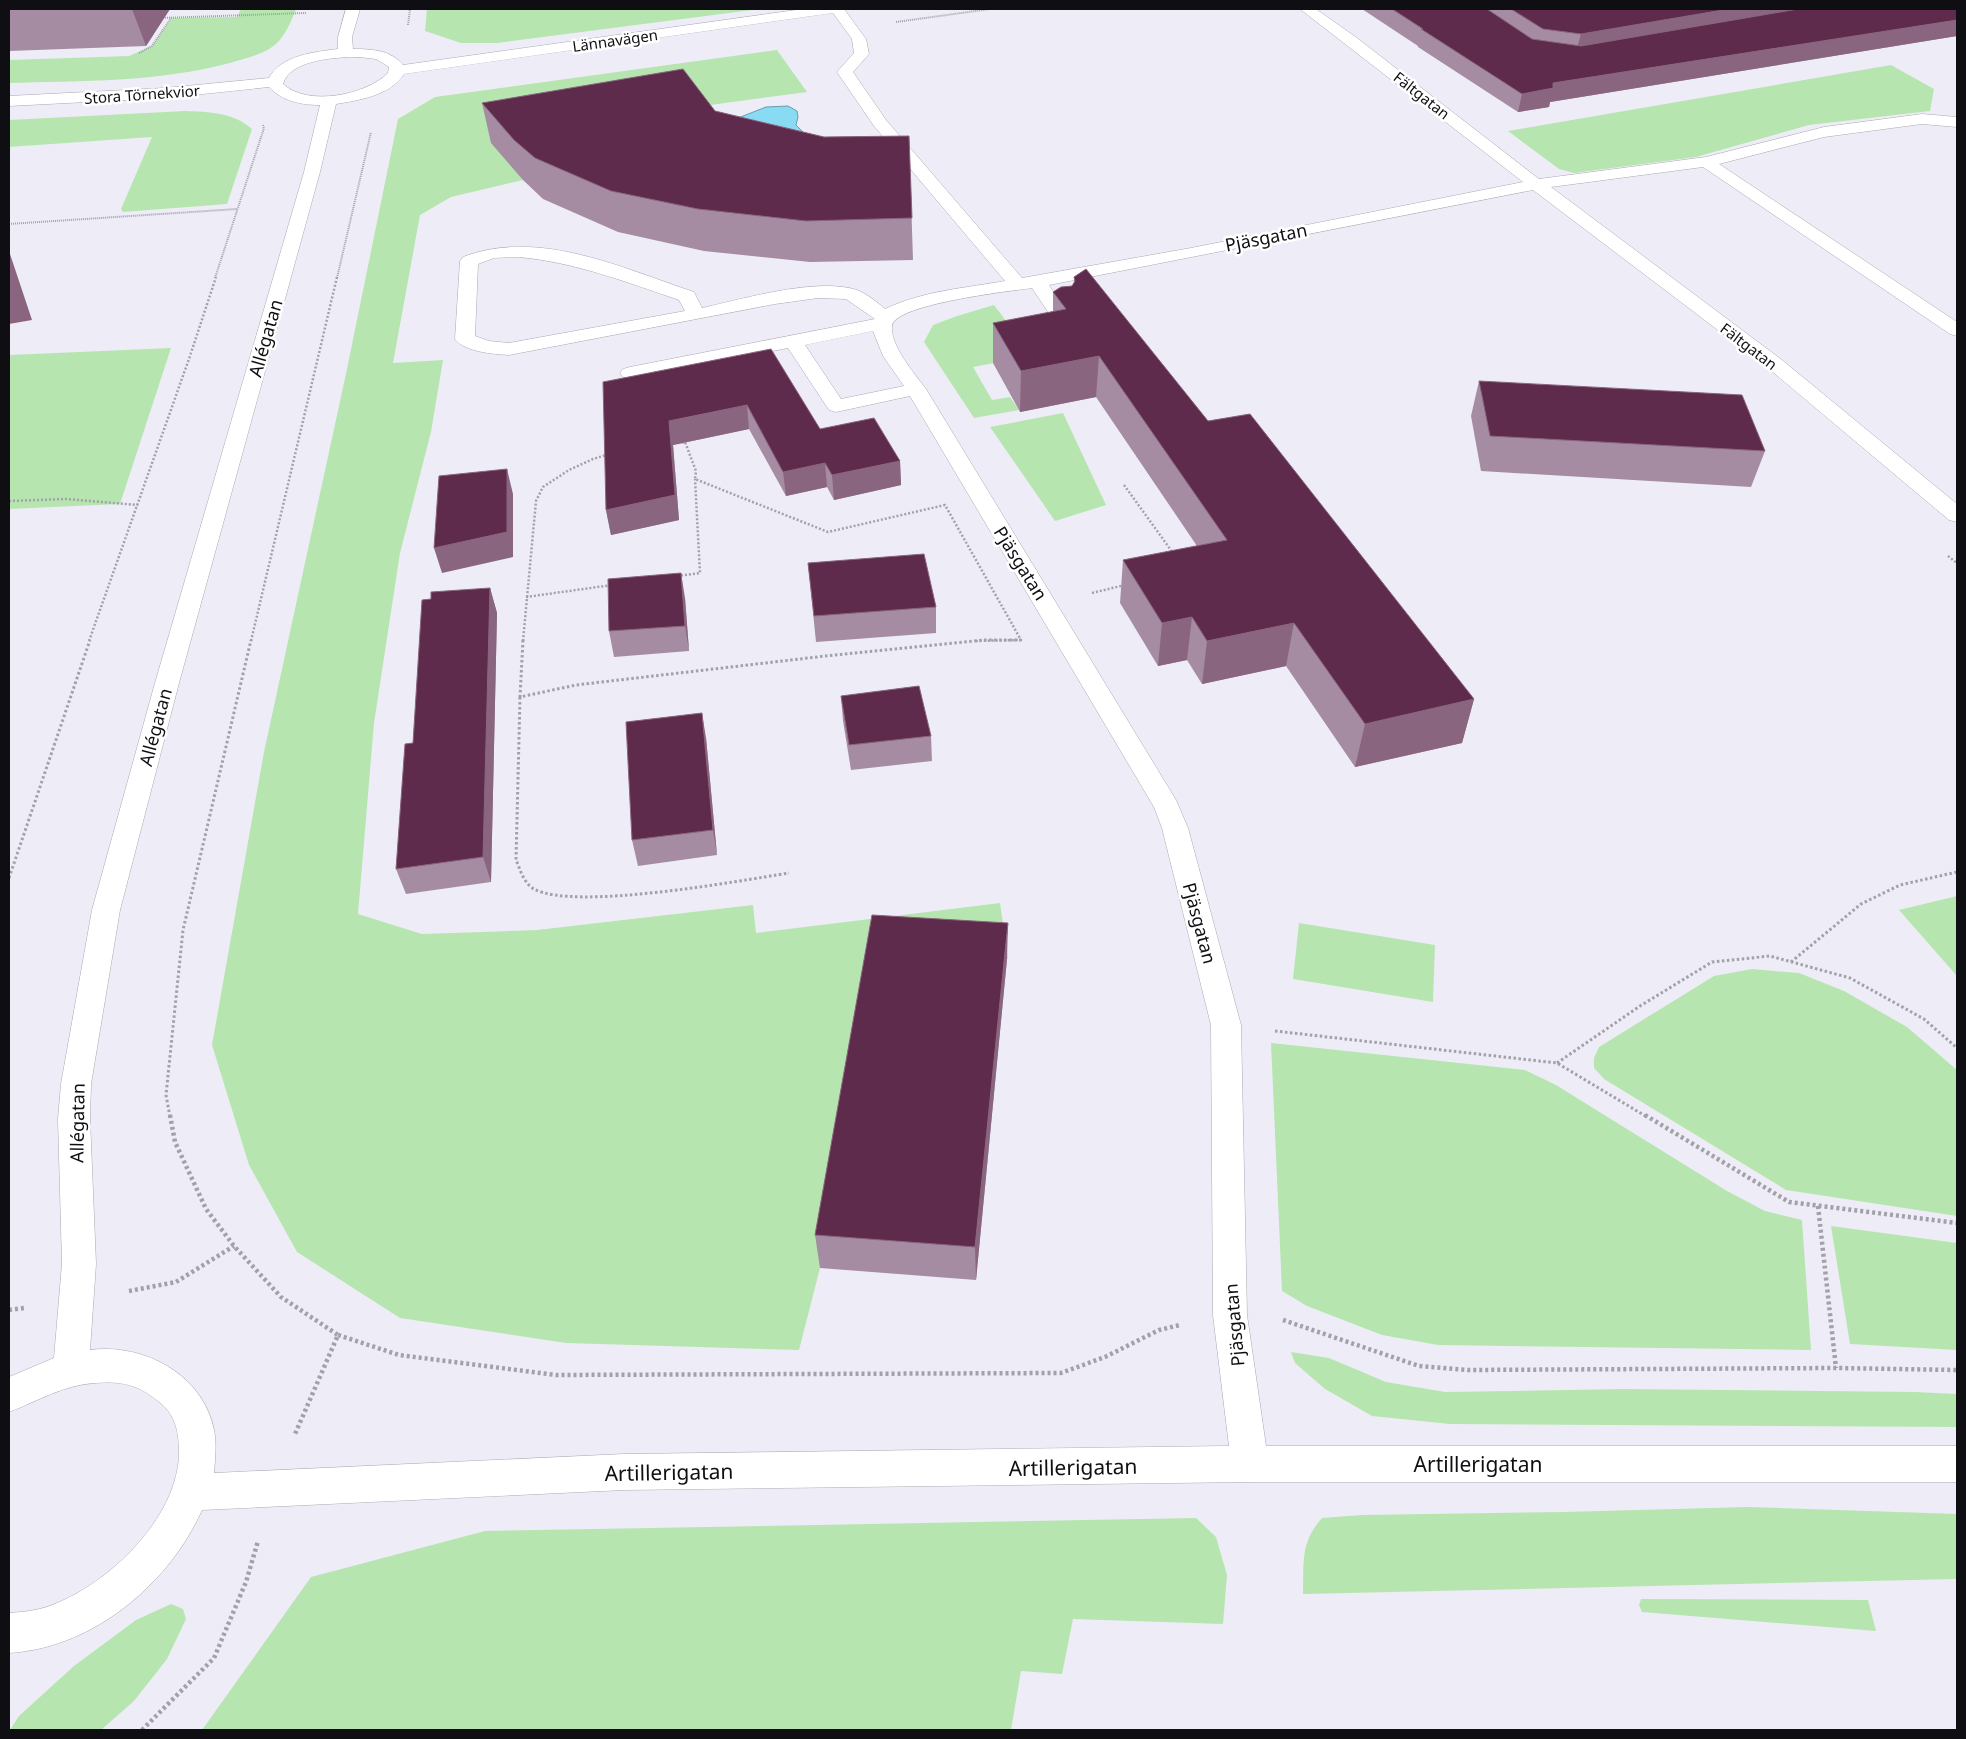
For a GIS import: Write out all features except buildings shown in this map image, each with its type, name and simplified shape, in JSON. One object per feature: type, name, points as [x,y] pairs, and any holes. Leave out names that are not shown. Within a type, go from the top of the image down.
[{"type":"street","points":[[346,52],[345,37],[352,9]]},
{"type":"street","name":"Lännavägen","points":[[397,70],[832,9]]},
{"type":"street","points":[[837,9],[859,39],[862,54],[845,72],[880,123],[1063,320]]},
{"type":"street","name":"Fältgatan","points":[[1307,9],[1352,41],[1536,184],[1775,364],[1957,515]]},
{"type":"street","points":[[346,52],[366,53],[383,57],[394,63],[397,70],[394,79],[373,91],[352,97],[330,100],[304,99],[290,96],[280,91],[275,82],[278,74],[294,64],[318,56],[346,52]]},
{"type":"street","name":"Stora Törnekvior","points":[[9,101],[157,94],[275,82]]},
{"type":"street","name":"Allégatan","points":[[71,1369],[79,1264],[74,1119],[76,1084],[106,910],[167,683],[312,172],[330,100]]},
{"type":"street","points":[[1536,184],[1706,162],[1824,132],[1922,118],[1957,122]]},
{"type":"street","points":[[1706,162],[1957,330]]},
{"type":"street","name":"Pjäsgatan","points":[[1250,1464],[1230,1315],[1226,1025],[1175,828],[1167,807],[883,336],[884,321],[912,304],[1509,191],[1536,184]]},
{"type":"street","points":[[696,315],[687,296],[567,258],[536,253],[493,253],[469,261],[465,339],[486,347],[509,349],[696,315],[798,296],[830,292],[851,294],[884,321]]},
{"type":"street","points":[[630,373],[884,321]]},
{"type":"street","points":[[792,340],[836,406],[916,389]]},
{"type":"street","points":[[9,1395],[31,1383],[71,1369],[115,1366],[153,1376],[168,1385],[180,1397],[189,1412],[196,1430],[196,1470],[190,1492],[181,1514],[152,1557],[111,1594],[88,1609],[38,1629],[9,1633]]},
{"type":"street","name":"Artillerigatan","points":[[190,1492],[624,1472],[1250,1464],[1957,1464]]},
{"type":"path","points":[[850,29],[990,9]]},
{"type":"path","points":[[152,18],[306,13]]},
{"type":"path","points":[[136,54],[152,46],[172,18]]},
{"type":"path","points":[[9,878],[91,636],[138,506],[238,209],[264,128],[262,123]]},
{"type":"path","points":[[373,124],[183,930],[166,1095],[176,1142],[206,1209],[234,1246],[281,1297],[338,1335],[399,1355],[556,1375],[1061,1373],[1105,1357],[1159,1330],[1230,1315],[1282,1320],[1419,1366],[1468,1370],[1836,1368],[1957,1370]]},
{"type":"path","points":[[9,224],[238,209]]},
{"type":"path","points":[[671,577],[700,573],[696,471],[685,442],[616,452],[569,470],[542,487],[536,501],[526,597],[520,697],[516,860],[523,876],[535,890],[562,897],[602,897],[789,873]]},
{"type":"path","points":[[695,479],[828,532],[945,505]]},
{"type":"path","points":[[1124,485],[1174,554]]},
{"type":"path","points":[[9,501],[66,499],[138,506]]},
{"type":"path","points":[[1045,603],[1130,584]]},
{"type":"path","points":[[526,597],[613,585]]},
{"type":"path","points":[[520,697],[576,685],[834,655],[985,640],[1021,640]]},
{"type":"path","points":[[1791,962],[1861,904],[1900,884],[1957,872]]},
{"type":"path","points":[[1557,1063],[1640,1006],[1712,962],[1770,956],[1850,978],[1924,1019],[1957,1048]]},
{"type":"path","points":[[1226,1025],[1557,1063],[1789,1202],[1957,1223]]},
{"type":"path","points":[[1818,1206],[1836,1368]]},
{"type":"path","points":[[142,1730],[214,1658],[246,1582],[272,1487],[338,1335]]},
{"type":"green space","points":[[241,9],[296,9],[286,31],[274,46],[260,54],[230,63],[176,74],[148,77],[92,81],[9,83],[9,60],[129,56],[152,46],[172,18],[237,17]]},
{"type":"green space","points":[[427,9],[760,9],[497,43],[461,43],[425,31]]},
{"type":"green space","points":[[777,50],[807,92],[688,108],[496,142],[523,180],[451,197],[420,215],[393,363],[443,360],[431,432],[400,553],[374,723],[358,914],[422,934],[537,930],[753,905],[756,933],[1000,903],[1008,959],[875,951],[820,1268],[799,1350],[566,1343],[400,1318],[297,1252],[249,1165],[212,1045],[264,752],[347,369],[398,119],[435,97]]},
{"type":"green space","points":[[1891,65],[1934,89],[1930,111],[1809,125],[1696,157],[1574,173],[1559,169],[1508,131]]},
{"type":"green space","points":[[185,111],[229,116],[245,123],[252,129],[227,204],[123,212],[121,209],[152,137],[9,147],[9,120]]},
{"type":"green space","points":[[994,305],[1019,338],[1109,341],[973,367],[992,400],[1010,397],[1019,410],[974,418],[924,342],[933,325]]},
{"type":"green space","points":[[171,348],[120,504],[9,509],[9,355]]},
{"type":"green space","points":[[1063,413],[1106,505],[1055,521],[990,427]]},
{"type":"green space","points":[[1957,896],[1957,976],[1899,910]]},
{"type":"green space","points":[[1299,923],[1435,945],[1433,1002],[1293,979]]},
{"type":"green space","points":[[1752,969],[1799,973],[1844,991],[1907,1027],[1957,1070],[1957,1216],[1786,1190],[1604,1079],[1594,1068],[1594,1058],[1599,1047],[1714,976]]},
{"type":"green space","points":[[1271,1043],[1525,1070],[1556,1085],[1727,1191],[1765,1211],[1802,1220],[1811,1350],[1438,1345],[1382,1335],[1307,1306],[1282,1291]]},
{"type":"green space","points":[[1831,1226],[1957,1243],[1957,1350],[1850,1344]]},
{"type":"green space","points":[[1291,1352],[1329,1358],[1386,1382],[1445,1392],[1623,1389],[1957,1394],[1957,1427],[1450,1424],[1372,1416],[1325,1389],[1295,1363]]},
{"type":"green space","points":[[1748,1507],[1957,1514],[1957,1579],[1303,1594],[1304,1562],[1307,1544],[1315,1527],[1322,1518],[1362,1515]]},
{"type":"green space","points":[[1196,1518],[1216,1537],[1227,1575],[1223,1624],[1073,1619],[1062,1674],[1021,1671],[1011,1730],[202,1730],[311,1577],[485,1531]]},
{"type":"green space","points":[[1641,1599],[1868,1600],[1876,1631],[1642,1612],[1639,1605]]},
{"type":"green space","points":[[171,1604],[183,1609],[186,1619],[167,1659],[134,1701],[101,1730],[10,1730],[19,1716],[74,1666],[136,1620]]},
{"type":"water","points":[[788,106],[797,111],[796,125],[803,132],[738,118],[766,107]]}]
